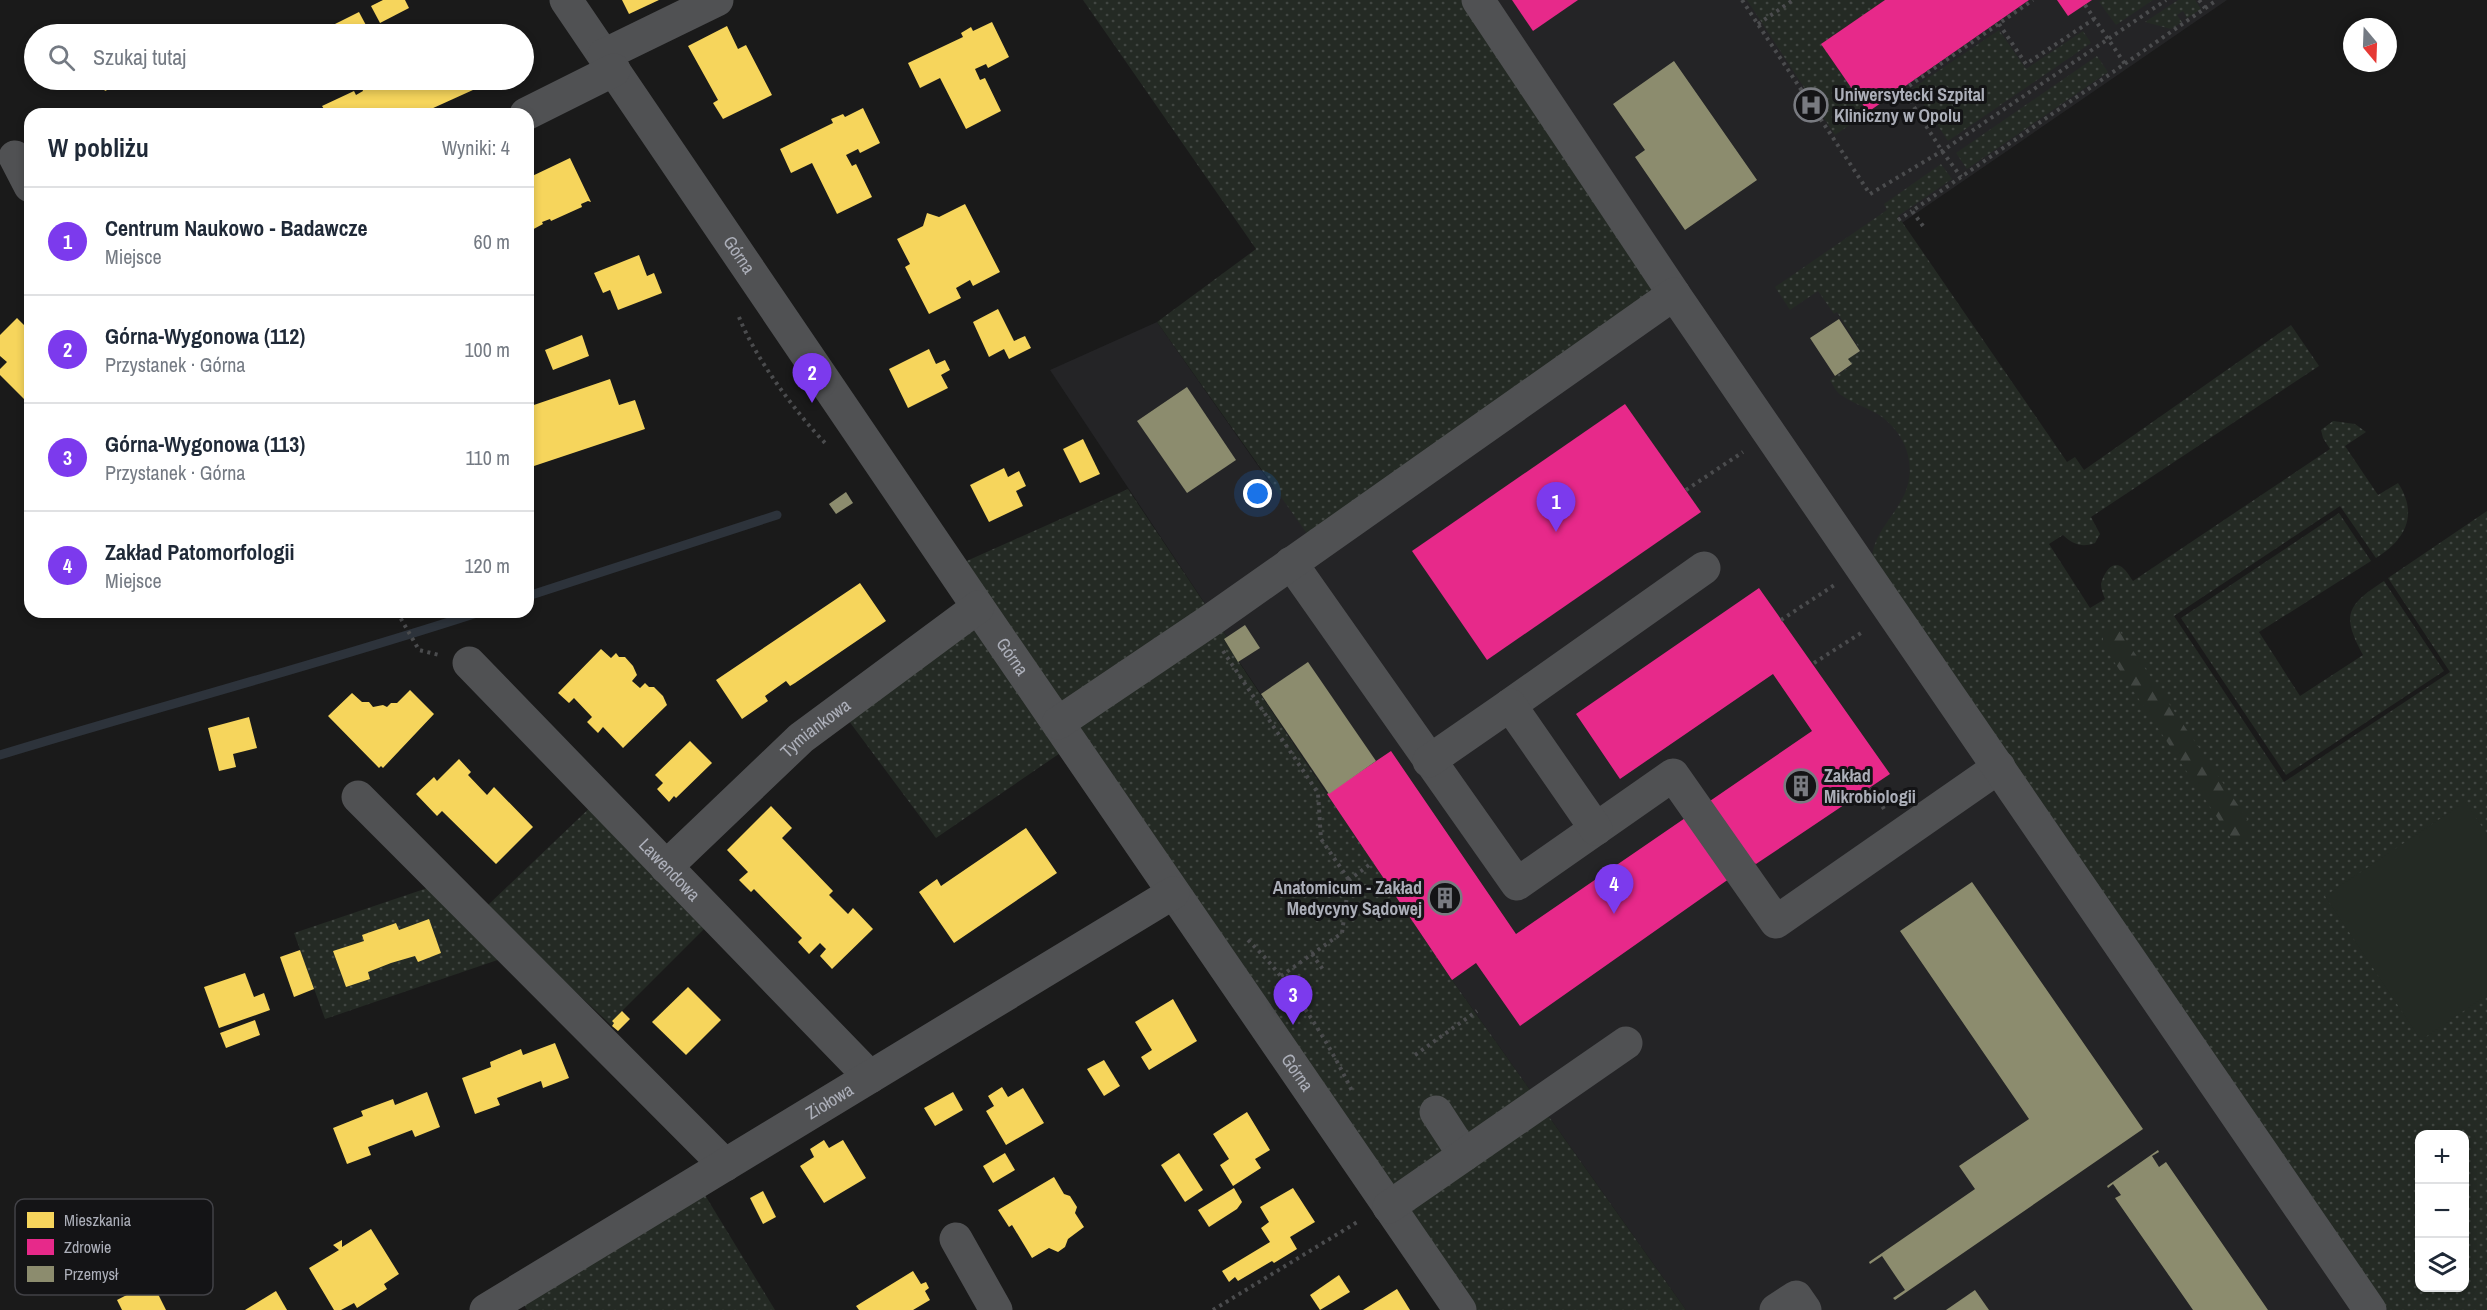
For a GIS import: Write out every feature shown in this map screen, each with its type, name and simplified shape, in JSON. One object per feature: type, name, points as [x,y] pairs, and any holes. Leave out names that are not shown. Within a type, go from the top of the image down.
[{"type":"street","name":"Górna","points":[[566,0],[1173,893],[1460,1310]]},
{"type":"street","points":[[534,109],[609,62],[717,0]]},
{"type":"street","points":[[1478,0],[1674,294],[2370,1310]]},
{"type":"street","points":[[15,157],[24,174]]},
{"type":"street","points":[[1058,723],[1205,624],[1674,294]]},
{"type":"street","points":[[1292,563],[1517,884],[1673,775],[1776,922],[1999,767]]},
{"type":"street","points":[[1430,761],[1704,568]]},
{"type":"street","name":"Tymiankowa","points":[[666,867],[801,738],[978,607]]},
{"type":"street","name":"Lawendowa","points":[[469,663],[870,1077]]},
{"type":"street","points":[[1510,705],[1596,829]]},
{"type":"street","points":[[358,797],[725,1165]]},
{"type":"street","name":"Ziołowa","points":[[486,1310],[1173,893]]},
{"type":"street","points":[[1389,1207],[1626,1043]]},
{"type":"street","points":[[1436,1112],[1464,1155]]},
{"type":"street","points":[[956,1239],[996,1310]]},
{"type":"street","points":[[1776,1310],[1796,1296],[1805,1310]]},
{"type":"path","points":[[1742,0],[1870,194],[1942,151],[2166,0]]},
{"type":"path","points":[[1758,24],[1793,0]]},
{"type":"path","points":[[1961,177],[1903,89],[2033,0]]},
{"type":"path","points":[[2199,0],[2205,8]]},
{"type":"path","points":[[1898,220],[2217,0]]},
{"type":"path","points":[[2085,5],[2125,64]]},
{"type":"path","points":[[1998,24],[2026,64],[2094,19]]},
{"type":"path","points":[[1912,211],[1923,226]]},
{"type":"path","points":[[1737,443],[1750,462]]},
{"type":"path","points":[[1686,490],[1743,452]]},
{"type":"path","points":[[1827,576],[1839,594]]},
{"type":"path","points":[[1781,620],[1833,585]]},
{"type":"path","points":[[400,618],[419,650]]},
{"type":"path","points":[[1858,622],[1870,640]]},
{"type":"path","points":[[1205,624],[1318,793],[1321,839],[1349,880],[1342,933],[1281,976]]},
{"type":"path","points":[[1814,663],[1864,631]]},
{"type":"path","points":[[1870,788],[1886,812]]},
{"type":"path","points":[[1349,880],[1373,862]]},
{"type":"path","points":[[1312,954],[1324,971]]},
{"type":"path","points":[[1415,1055],[1477,1011]]},
{"type":"path","points":[[1213,1310],[1365,1217],[1389,1207]]},
{"type":"shaded area","points":[[1478,0],[2227,0],[1899,225],[2001,515],[2415,1279],[2415,1292],[2468,1292],[2487,1310],[1686,1310],[1452,980],[1224,639],[1227,637],[1050,370],[1157,322],[1273,487]]},
{"type":"green space","points":[[1083,0],[1478,0],[1674,294],[1315,545],[1157,322],[1256,249]]},
{"type":"green space","points":[[1747,0],[1885,0],[1822,44],[1868,112],[1835,135]]},
{"type":"green space","points":[[2102,0],[2153,0],[2116,25],[2099,2]]},
{"type":"green space","points":[[2178,0],[2195,0],[2201,9],[2187,18],[2183,11],[2177,15],[2182,22],[2171,29],[2145,22]]},
{"type":"green space","points":[[1999,30],[2026,69],[2083,31],[2091,43],[1948,141],[1913,88]]},
{"type":"green space","points":[[2097,56],[2108,72],[1967,169],[1956,153]]},
{"type":"green space","points":[[1941,164],[1952,179],[1898,216],[2067,462],[2075,457],[2084,470],[2291,325],[2319,366],[2091,517],[2100,534],[2095,543],[2078,544],[2063,535],[2049,544],[2090,608],[2105,599],[2101,584],[2110,567],[2116,565],[2122,567],[2133,581],[2330,449],[2321,430],[2333,421],[2355,424],[2366,432],[2345,446],[2378,495],[2398,483],[2408,506],[2408,516],[2406,526],[2395,543],[2376,558],[2340,506],[2174,616],[2284,782],[2450,672],[2388,578],[2487,511],[2487,1310],[2387,1310],[1872,557],[1876,541],[1906,491],[1910,469],[1906,449],[1896,430],[1888,422],[1841,395],[1830,380],[1852,365],[1848,359],[1861,351],[1837,312],[1834,314],[1818,291],[1790,310],[1775,287],[1887,210],[1884,204]]},
{"type":"green space","points":[[1128,489],[1227,637],[1224,640],[1452,980],[1686,1310],[1460,1310],[1072,745],[936,838],[840,709],[977,607],[951,568]]},
{"type":"green space","points":[[2339,513],[2371,561],[2259,632],[2300,696],[2363,655],[2352,630],[2351,613],[2361,598],[2384,581],[2444,671],[2286,775],[2181,618]]},
{"type":"green space","points":[[2109,630],[2119,630],[2244,814],[2250,824],[2251,832],[2245,839],[2232,840],[2103,645],[2103,637]]},
{"type":"green space","points":[[600,798],[715,918],[612,1021],[614,1023],[612,1026],[530,949],[325,1019],[294,933],[460,877],[488,905]]},
{"type":"green space","points":[[2465,802],[2487,834],[2487,995],[2421,1040],[2325,896]]},
{"type":"green space","points":[[697,1182],[775,1310],[527,1310],[516,1292]]},
{"type":"building: Mieszkania","points":[[383,0],[405,0],[409,8],[380,23],[371,6]]},
{"type":"building: Mieszkania","points":[[622,0],[659,0],[629,14]]},
{"type":"building: Mieszkania","points":[[359,12],[365,24],[335,24]]},
{"type":"building: Mieszkania","points":[[992,22],[1009,57],[988,68],[986,64],[975,69],[980,80],[985,78],[1001,111],[966,129],[940,78],[920,88],[908,63],[963,37],[961,33],[971,27],[973,31]]},
{"type":"building: Mieszkania","points":[[727,26],[738,49],[746,45],[772,95],[723,119],[713,103],[718,100],[688,46]]},
{"type":"building: Mieszkania","points":[[473,90],[433,108],[323,108],[322,106],[354,91],[356,95],[363,91]]},
{"type":"building: Mieszkania","points":[[863,108],[880,143],[860,153],[858,149],[846,155],[852,166],[856,164],[872,197],[837,214],[812,163],[791,173],[780,149],[833,123],[831,119],[843,114],[845,117]]},
{"type":"building: Mieszkania","points":[[570,158],[591,202],[581,204],[582,207],[551,221],[550,219],[542,222],[543,224],[534,229],[534,175]]},
{"type":"building: Mieszkania","points":[[965,204],[1000,272],[973,286],[970,280],[956,288],[961,298],[929,314],[905,267],[910,264],[897,239],[923,226],[927,213],[939,217]]},
{"type":"building: Mieszkania","points":[[639,255],[647,276],[654,273],[662,293],[618,310],[610,290],[603,293],[594,273]]},
{"type":"building: Mieszkania","points":[[998,309],[1014,341],[1025,336],[1031,348],[1009,359],[1004,349],[989,357],[973,322]]},
{"type":"building: Mieszkania","points":[[17,318],[24,325],[24,399],[0,375],[0,369],[7,362],[0,356],[0,335]]},
{"type":"building: Mieszkania","points":[[582,335],[589,356],[553,370],[545,350]]},
{"type":"building: Mieszkania","points":[[929,349],[936,364],[945,360],[950,370],[941,375],[948,388],[908,408],[889,369]]},
{"type":"building: Mieszkania","points":[[610,379],[619,405],[635,400],[645,429],[534,466],[534,405]]},
{"type":"building: Mieszkania","points":[[1083,439],[1100,474],[1080,483],[1063,449]]},
{"type":"building: Mieszkania","points":[[1004,468],[1008,477],[1019,471],[1026,486],[1016,491],[1023,506],[989,522],[970,485]]},
{"type":"building: Mieszkania","points":[[860,583],[886,621],[790,686],[786,681],[765,696],[768,701],[742,719],[716,680]]},
{"type":"building: Mieszkania","points":[[601,649],[611,658],[616,653],[619,657],[625,657],[637,675],[632,681],[640,688],[645,683],[649,687],[654,687],[663,696],[667,705],[623,748],[603,727],[598,733],[587,722],[592,717],[574,698],[569,703],[558,693]]},
{"type":"building: Mieszkania","points":[[410,690],[434,714],[383,768],[381,766],[379,768],[328,716],[352,693],[362,702],[369,702],[373,707],[383,705],[387,707],[391,703],[397,703]]},
{"type":"building: Mieszkania","points":[[249,717],[257,748],[233,754],[236,767],[219,771],[208,728]]},
{"type":"building: Mieszkania","points":[[690,741],[712,763],[669,802],[657,789],[663,783],[655,775]]},
{"type":"building: Mieszkania","points":[[459,759],[471,772],[468,775],[487,795],[494,787],[533,827],[496,864],[442,811],[437,816],[416,794],[434,777],[437,781]]},
{"type":"building: Mieszkania","points":[[771,806],[792,828],[782,838],[833,891],[829,895],[848,914],[853,908],[873,929],[832,969],[820,956],[826,949],[820,943],[809,954],[798,942],[802,938],[754,889],[751,892],[739,880],[748,872],[727,850]]},
{"type":"building: Mieszkania","points":[[1026,828],[1057,873],[954,943],[919,892],[937,879],[941,886]]},
{"type":"building: Mieszkania","points":[[429,919],[441,953],[418,962],[415,956],[391,963],[368,972],[370,979],[346,987],[333,951],[364,941],[362,935],[396,923],[399,930]]},
{"type":"building: Mieszkania","points":[[300,950],[314,989],[294,997],[280,957]]},
{"type":"building: Mieszkania","points":[[245,973],[254,997],[264,993],[270,1010],[219,1028],[204,987]]},
{"type":"building: Mieszkania","points":[[688,987],[721,1020],[686,1055],[652,1022]]},
{"type":"building: Mieszkania","points":[[1173,999],[1197,1041],[1149,1070],[1141,1057],[1152,1050],[1135,1022]]},
{"type":"building: Mieszkania","points":[[622,1011],[630,1019],[618,1031],[612,1026],[614,1023],[612,1021]]},
{"type":"building: Mieszkania","points":[[255,1020],[260,1035],[226,1048],[220,1033]]},
{"type":"building: Mieszkania","points":[[555,1043],[569,1078],[543,1088],[541,1081],[497,1098],[500,1105],[475,1114],[462,1078],[491,1067],[490,1062],[521,1049],[523,1055]]},
{"type":"building: Mieszkania","points":[[1104,1060],[1120,1086],[1104,1096],[1087,1069]]},
{"type":"building: Mieszkania","points":[[1002,1087],[1008,1097],[1023,1088],[1044,1123],[1006,1145],[986,1111],[994,1106],[988,1096]]},
{"type":"building: Mieszkania","points":[[427,1092],[440,1127],[415,1137],[412,1130],[368,1147],[371,1155],[347,1164],[333,1128],[363,1116],[361,1111],[393,1099],[395,1105]]},
{"type":"building: Mieszkania","points":[[953,1092],[963,1110],[935,1126],[924,1108]]},
{"type":"building: Mieszkania","points":[[1247,1112],[1270,1150],[1255,1159],[1261,1168],[1233,1186],[1220,1165],[1229,1159],[1213,1134]]},
{"type":"building: Mieszkania","points":[[824,1140],[829,1148],[843,1140],[866,1178],[824,1203],[800,1166],[814,1157],[810,1149]]},
{"type":"building: Mieszkania","points":[[1005,1153],[1015,1170],[993,1183],[983,1166]]},
{"type":"building: Mieszkania","points":[[1179,1153],[1203,1190],[1185,1202],[1161,1165]]},
{"type":"building: Mieszkania","points":[[1054,1177],[1064,1194],[1070,1196],[1077,1207],[1075,1213],[1084,1227],[1068,1239],[1065,1247],[1058,1252],[1049,1248],[1032,1258],[1012,1225],[1009,1227],[998,1210]]},
{"type":"building: Mieszkania","points":[[1234,1188],[1242,1202],[1237,1209],[1209,1227],[1198,1210]]},
{"type":"building: Mieszkania","points":[[1293,1188],[1315,1222],[1290,1237],[1297,1249],[1238,1281],[1235,1277],[1229,1282],[1222,1271],[1270,1242],[1261,1228],[1269,1222],[1260,1207]]},
{"type":"building: Mieszkania","points":[[763,1191],[776,1217],[763,1224],[750,1198]]},
{"type":"building: Mieszkania","points":[[371,1229],[399,1274],[384,1284],[387,1289],[357,1308],[354,1303],[341,1310],[334,1310],[309,1268],[339,1250],[333,1245],[342,1240],[342,1247]]},
{"type":"building: Mieszkania","points":[[913,1271],[921,1284],[926,1282],[929,1288],[925,1291],[930,1300],[913,1310],[859,1310],[856,1306]]},
{"type":"building: Mieszkania","points":[[1339,1275],[1350,1292],[1320,1310],[1310,1295]]},
{"type":"building: Mieszkania","points":[[1397,1289],[1410,1310],[1363,1310]]},
{"type":"building: Mieszkania","points":[[276,1291],[287,1310],[245,1310]]},
{"type":"building: Mieszkania","points":[[127,1295],[158,1295],[166,1310],[122,1310],[117,1300]]},
{"type":"building: Zdrowie","points":[[1512,0],[1578,0],[1533,31]]},
{"type":"building: Zdrowie","points":[[1885,0],[2029,0],[1868,112],[1821,44]]},
{"type":"building: Zdrowie","points":[[2057,0],[2092,0],[2068,16]]},
{"type":"building: Zdrowie","points":[[1625,404],[1701,512],[1487,660],[1412,551]]},
{"type":"building: Zdrowie","points":[[1759,588],[1890,774],[1756,864],[1753,862],[1520,1026],[1476,963],[1452,980],[1327,794],[1391,751],[1516,934],[1812,731],[1773,674],[1620,779],[1576,714]]},
{"type":"building: Przemysł","points":[[1674,61],[1757,180],[1685,230],[1635,157],[1645,150],[1613,104]]},
{"type":"building: Przemysł","points":[[1839,319],[1860,351],[1848,359],[1852,364],[1835,376],[1810,338]]},
{"type":"building: Przemysł","points":[[1187,387],[1236,460],[1187,493],[1137,421]]},
{"type":"building: Przemysł","points":[[846,492],[853,503],[836,514],[829,504]]},
{"type":"building: Przemysł","points":[[1245,625],[1260,648],[1238,662],[1224,639]]},
{"type":"building: Przemysł","points":[[1308,662],[1376,761],[1329,794],[1261,694]]},
{"type":"building: Przemysł","points":[[1972,882],[2143,1129],[1895,1300],[1893,1298],[1905,1290],[1882,1256],[1870,1264],[1869,1262],[1975,1189],[1959,1166],[2029,1119],[1900,931]]},
{"type":"building: Przemysł","points":[[2158,1150],[2159,1152],[2152,1156],[2159,1167],[2166,1162],[2268,1310],[2193,1310],[2115,1198],[2121,1195],[2113,1184],[2108,1188],[2107,1186]]},
{"type":"building: Przemysł","points":[[1975,1290],[1989,1310],[1946,1310]]},
{"type":"waterway","points":[[534,594],[777,515]]},
{"type":"waterway","points":[[0,755],[461,618]]},
{"type":"place","name":"Uniwersytecki Szpital Kliniczny w Opolu","points":[[1811,105]]},
{"type":"place","name":"Górna-Wygonowa (112)","points":[[812,403]]},
{"type":"place","name":"Centrum Naukowo - Badawcze","points":[[1556,532]]},
{"type":"place","name":"Zakład Mikrobiologii","points":[[1801,786]]},
{"type":"place","name":"Anatomicum - Zakład Medycyny Sądowej","points":[[1445,898]]},
{"type":"place","name":"Zakład Patomorfologii","points":[[1614,914]]},
{"type":"place","name":"Górna-Wygonowa (113)","points":[[1293,1025]]}]
